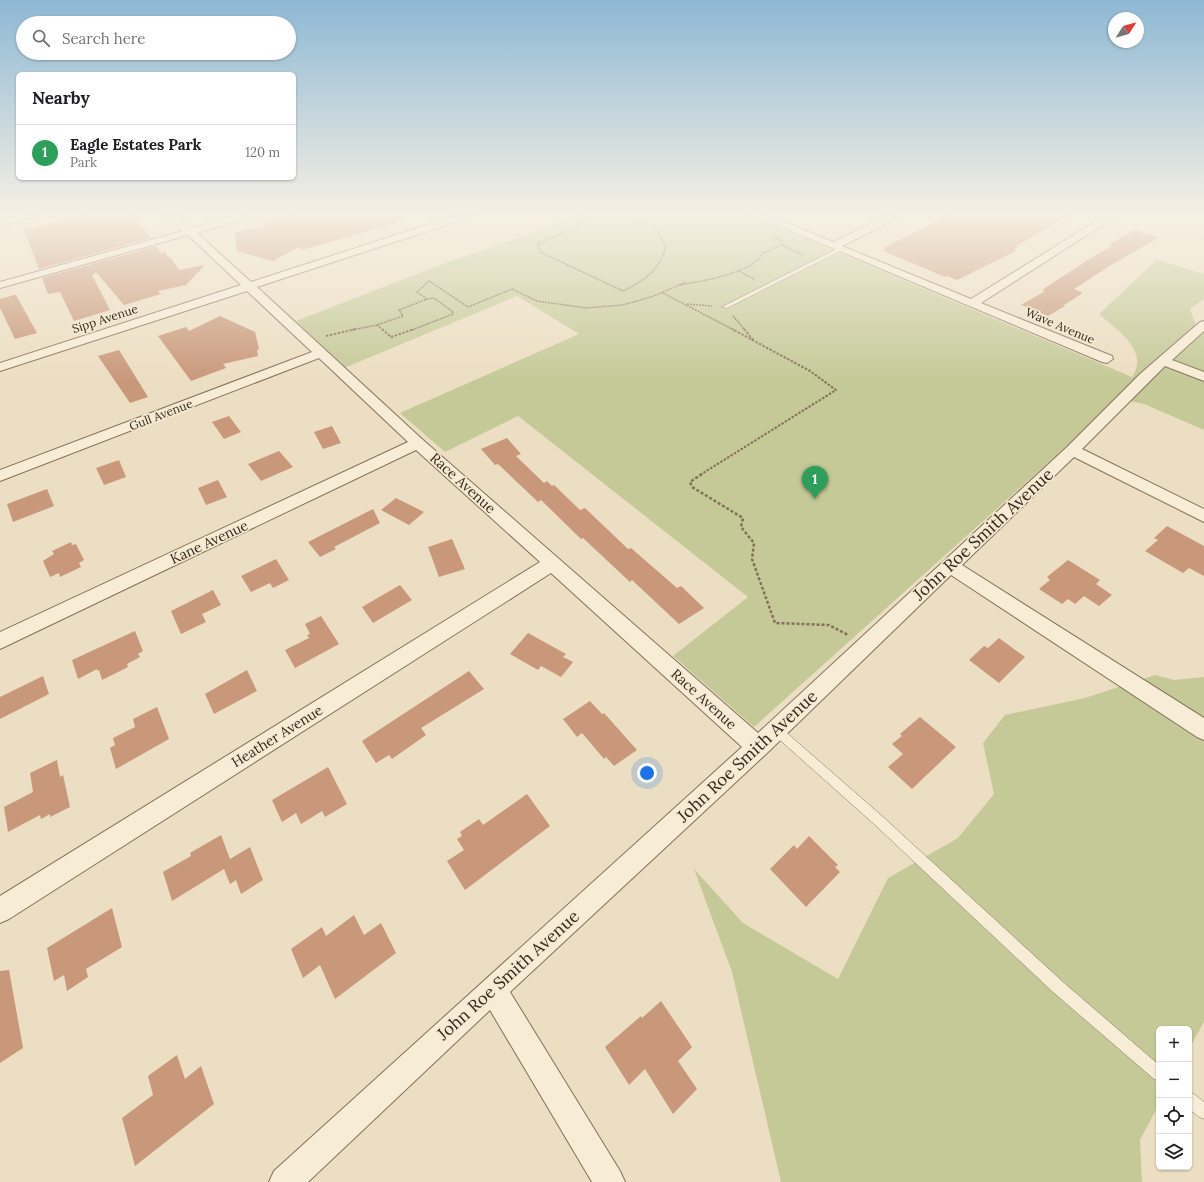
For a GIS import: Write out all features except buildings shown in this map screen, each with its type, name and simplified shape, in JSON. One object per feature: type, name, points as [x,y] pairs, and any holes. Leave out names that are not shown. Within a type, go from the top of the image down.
[{"type":"street","points":[[0,285],[53,270]]},
{"type":"street","name":"Race Avenue","points":[[231,270],[418,443],[758,747]]},
{"type":"street","name":"Sipp Avenue","points":[[0,366],[297,270]]},
{"type":"street","name":"Wave Avenue","points":[[891,270],[1106,360]]},
{"type":"street","points":[[972,303],[1025,270]]},
{"type":"street","name":"John Roe Smith Avenue","points":[[285,1182],[493,989],[758,747],[1164,361],[1204,325]]},
{"type":"street","name":"Gull Avenue","points":[[0,476],[321,353]]},
{"type":"street","points":[[1164,361],[1204,377]]},
{"type":"street","name":"Kane Avenue","points":[[0,641],[418,443]]},
{"type":"street","points":[[1072,450],[1204,516]]},
{"type":"street","name":"Heather Avenue","points":[[0,910],[553,563]]},
{"type":"street","points":[[950,566],[1204,730]]},
{"type":"street","points":[[493,989],[609,1182]]},
{"type":"lane","points":[[725,307],[799,270]]},
{"type":"lane","points":[[776,730],[878,820],[1058,987],[1156,1071]]},
{"type":"lane","points":[[1192,1102],[1204,1112]]},
{"type":"path","points":[[579,270],[623,291],[657,270]]},
{"type":"path","points":[[680,285],[704,282],[739,270]]},
{"type":"path","points":[[426,299],[417,292],[429,281],[468,307],[512,289],[537,301],[586,308],[623,305],[654,296],[686,282]]},
{"type":"path","points":[[663,293],[810,371],[836,390],[690,482],[692,487],[743,518],[741,527],[754,543],[752,559],[775,623],[829,625],[867,644]]},
{"type":"path","points":[[308,341],[377,325],[403,316],[399,310],[426,299],[434,298],[454,312],[453,314],[395,337],[391,337],[377,325]]},
{"type":"green space","points":[[426,270],[880,270],[1132,377],[1136,367],[1137,358],[1134,350],[1122,334],[1099,314],[1146,270],[1191,270],[1204,274],[1204,299],[1190,309],[1196,326],[1204,327],[1204,430],[1144,404],[1119,399],[754,727],[673,656],[748,597],[518,416],[445,452],[400,413],[579,334],[517,296],[344,368],[296,321]]},
{"type":"green space","points":[[1155,675],[1174,680],[1204,677],[1204,1022],[1192,1044],[1192,1026],[1156,1026],[1156,1110],[1140,1140],[1142,1182],[781,1182],[732,972],[694,869],[743,923],[838,979],[888,878],[958,838],[994,794],[983,743],[1005,715],[1085,698]]},
{"type":"place","name":"Eagle Estates Park","points":[[815,499]]}]
